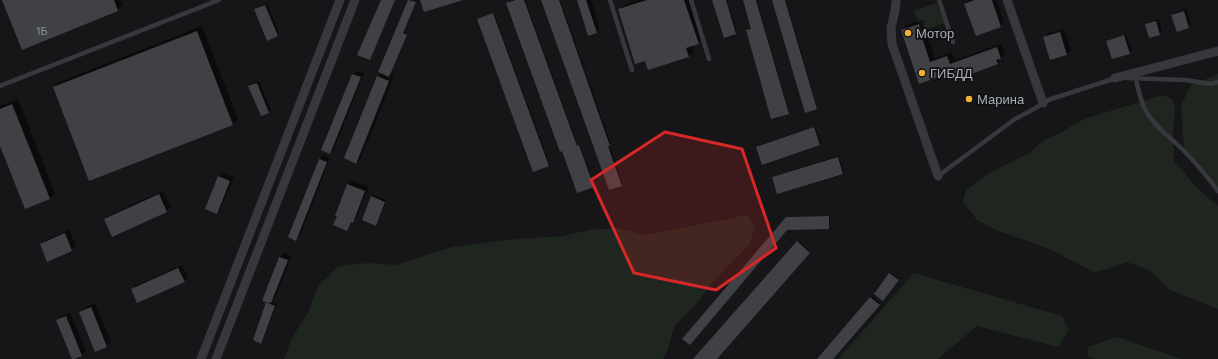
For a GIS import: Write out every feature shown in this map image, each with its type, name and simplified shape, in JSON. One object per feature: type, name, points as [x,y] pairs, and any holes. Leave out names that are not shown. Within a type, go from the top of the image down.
[{"type":"street","points":[[201,359],[340,0]]},
{"type":"street","points":[[216,359],[355,0]]},
{"type":"street","points":[[1007,0],[1043,103]]},
{"type":"street","points":[[898,1],[891,28],[892,44],[938,176]]},
{"type":"street","points":[[1115,78],[1218,51]]},
{"type":"lane","points":[[0,86],[219,0]]},
{"type":"lane","points":[[610,0],[632,70]]},
{"type":"lane","points":[[691,0],[709,59]]},
{"type":"lane","points":[[939,0],[953,42]]},
{"type":"lane","points":[[938,176],[1015,119],[1034,110],[1048,100],[1115,78],[1185,80],[1210,84],[1218,82]]},
{"type":"lane","points":[[1136,78],[1139,94],[1146,112],[1160,129],[1203,170],[1218,191]]},
{"type":"highlighted area","points":[[665,132],[742,149],[776,248],[716,290],[634,273],[591,180]]},
{"type":"shaded area","points":[[937,4],[945,23],[920,32],[920,27],[914,11]]},
{"type":"shaded area","points":[[1218,74],[1218,191],[1184,148],[1181,106],[1190,86]]},
{"type":"shaded area","points":[[1163,95],[1172,99],[1175,108],[1173,133],[1174,161],[1200,191],[1218,206],[1218,309],[1170,290],[1148,269],[1126,262],[1109,269],[1094,272],[1047,248],[996,230],[977,220],[963,202],[966,190],[991,172],[1029,153],[1044,140],[1061,133],[1087,118]]},
{"type":"shaded area","points":[[747,215],[755,226],[750,244],[711,284],[694,307],[675,325],[663,359],[284,359],[292,337],[308,313],[318,286],[339,266],[368,263],[396,265],[452,247],[506,240],[562,236],[590,230],[618,228],[645,235]]},
{"type":"shaded area","points":[[914,273],[1062,316],[1069,330],[1058,347],[977,326],[938,359],[838,359]]},
{"type":"shaded area","points":[[1117,337],[1182,359],[1095,359],[1088,356],[1088,347]]},
{"type":"building","points":[[2,0],[114,0],[118,11],[22,50]]},
{"type":"building","points":[[381,0],[395,0],[370,60],[357,55]]},
{"type":"building","points":[[408,0],[416,2],[403,33],[407,35],[389,77],[378,72]]},
{"type":"building","points":[[420,0],[463,0],[424,12]]},
{"type":"building","points":[[516,0],[524,0],[577,146],[579,145],[594,187],[577,193],[562,151],[560,152],[506,3]]},
{"type":"building","points":[[541,0],[559,0],[610,146],[608,146],[622,186],[609,190]]},
{"type":"building","points":[[577,0],[586,0],[597,33],[588,36]]},
{"type":"building","points":[[647,0],[684,0],[699,44],[686,48],[689,57],[648,70],[645,61],[635,64],[618,9]]},
{"type":"building","points":[[712,0],[726,0],[736,34],[724,38]]},
{"type":"building","points":[[743,0],[756,0],[789,114],[771,119],[746,30],[751,29]]},
{"type":"building","points":[[772,0],[785,0],[817,109],[805,113]]},
{"type":"building","points":[[974,0],[992,0],[1001,27],[976,36],[964,4]]},
{"type":"building","points":[[265,5],[278,36],[267,41],[254,9]]},
{"type":"building","points":[[1184,11],[1189,28],[1177,32],[1171,15]]},
{"type":"building","points":[[493,13],[549,166],[533,172],[477,19]]},
{"type":"building","points":[[1156,21],[1160,35],[1149,38],[1145,24]]},
{"type":"building","points":[[919,24],[930,62],[947,56],[950,64],[997,47],[1001,59],[996,60],[998,64],[955,80],[953,72],[919,84],[901,30]]},
{"type":"building","points":[[197,31],[233,125],[89,181],[53,87]]},
{"type":"building","points":[[1060,32],[1067,55],[1050,60],[1043,37]]},
{"type":"building","points":[[1124,35],[1130,54],[1112,59],[1106,41]]},
{"type":"building","points":[[352,74],[361,77],[330,154],[321,150]]},
{"type":"building","points":[[377,76],[389,81],[356,164],[344,158]]},
{"type":"building","points":[[257,83],[269,113],[261,116],[248,86]]},
{"type":"building","points":[[12,104],[50,199],[25,209],[0,146],[0,109]]},
{"type":"building","points":[[814,127],[820,145],[762,165],[756,147]]},
{"type":"building","points":[[838,157],[843,174],[777,194],[772,177]]},
{"type":"building","points":[[319,159],[327,162],[296,241],[288,237]]},
{"type":"building","points":[[218,176],[230,181],[217,214],[205,209]]},
{"type":"building","points":[[347,184],[365,191],[353,223],[351,222],[347,231],[333,225]]},
{"type":"building","points":[[159,194],[167,212],[112,237],[104,219]]},
{"type":"building","points":[[371,196],[385,202],[376,226],[362,220]]},
{"type":"building","points":[[829,216],[829,229],[787,230],[690,345],[682,339],[786,217]]},
{"type":"building","points":[[65,233],[72,251],[47,262],[40,244]]},
{"type":"building","points":[[797,241],[810,253],[717,359],[693,359]]},
{"type":"building","points":[[279,257],[288,260],[271,303],[262,301]]},
{"type":"building","points":[[178,268],[185,282],[137,303],[131,289]]},
{"type":"building","points":[[889,273],[899,280],[883,301],[874,294]]},
{"type":"building","points":[[870,297],[880,305],[833,359],[817,359]]},
{"type":"building","points":[[266,302],[275,306],[261,344],[253,340]]},
{"type":"building","points":[[91,307],[107,347],[95,352],[79,312]]},
{"type":"building","points":[[66,316],[82,356],[74,359],[72,359],[56,320]]},
{"type":"place","name":"Мотор","points":[[908,33]]},
{"type":"place","name":"ГИБДД","points":[[922,73]]},
{"type":"place","name":"Марина","points":[[969,99]]}]
